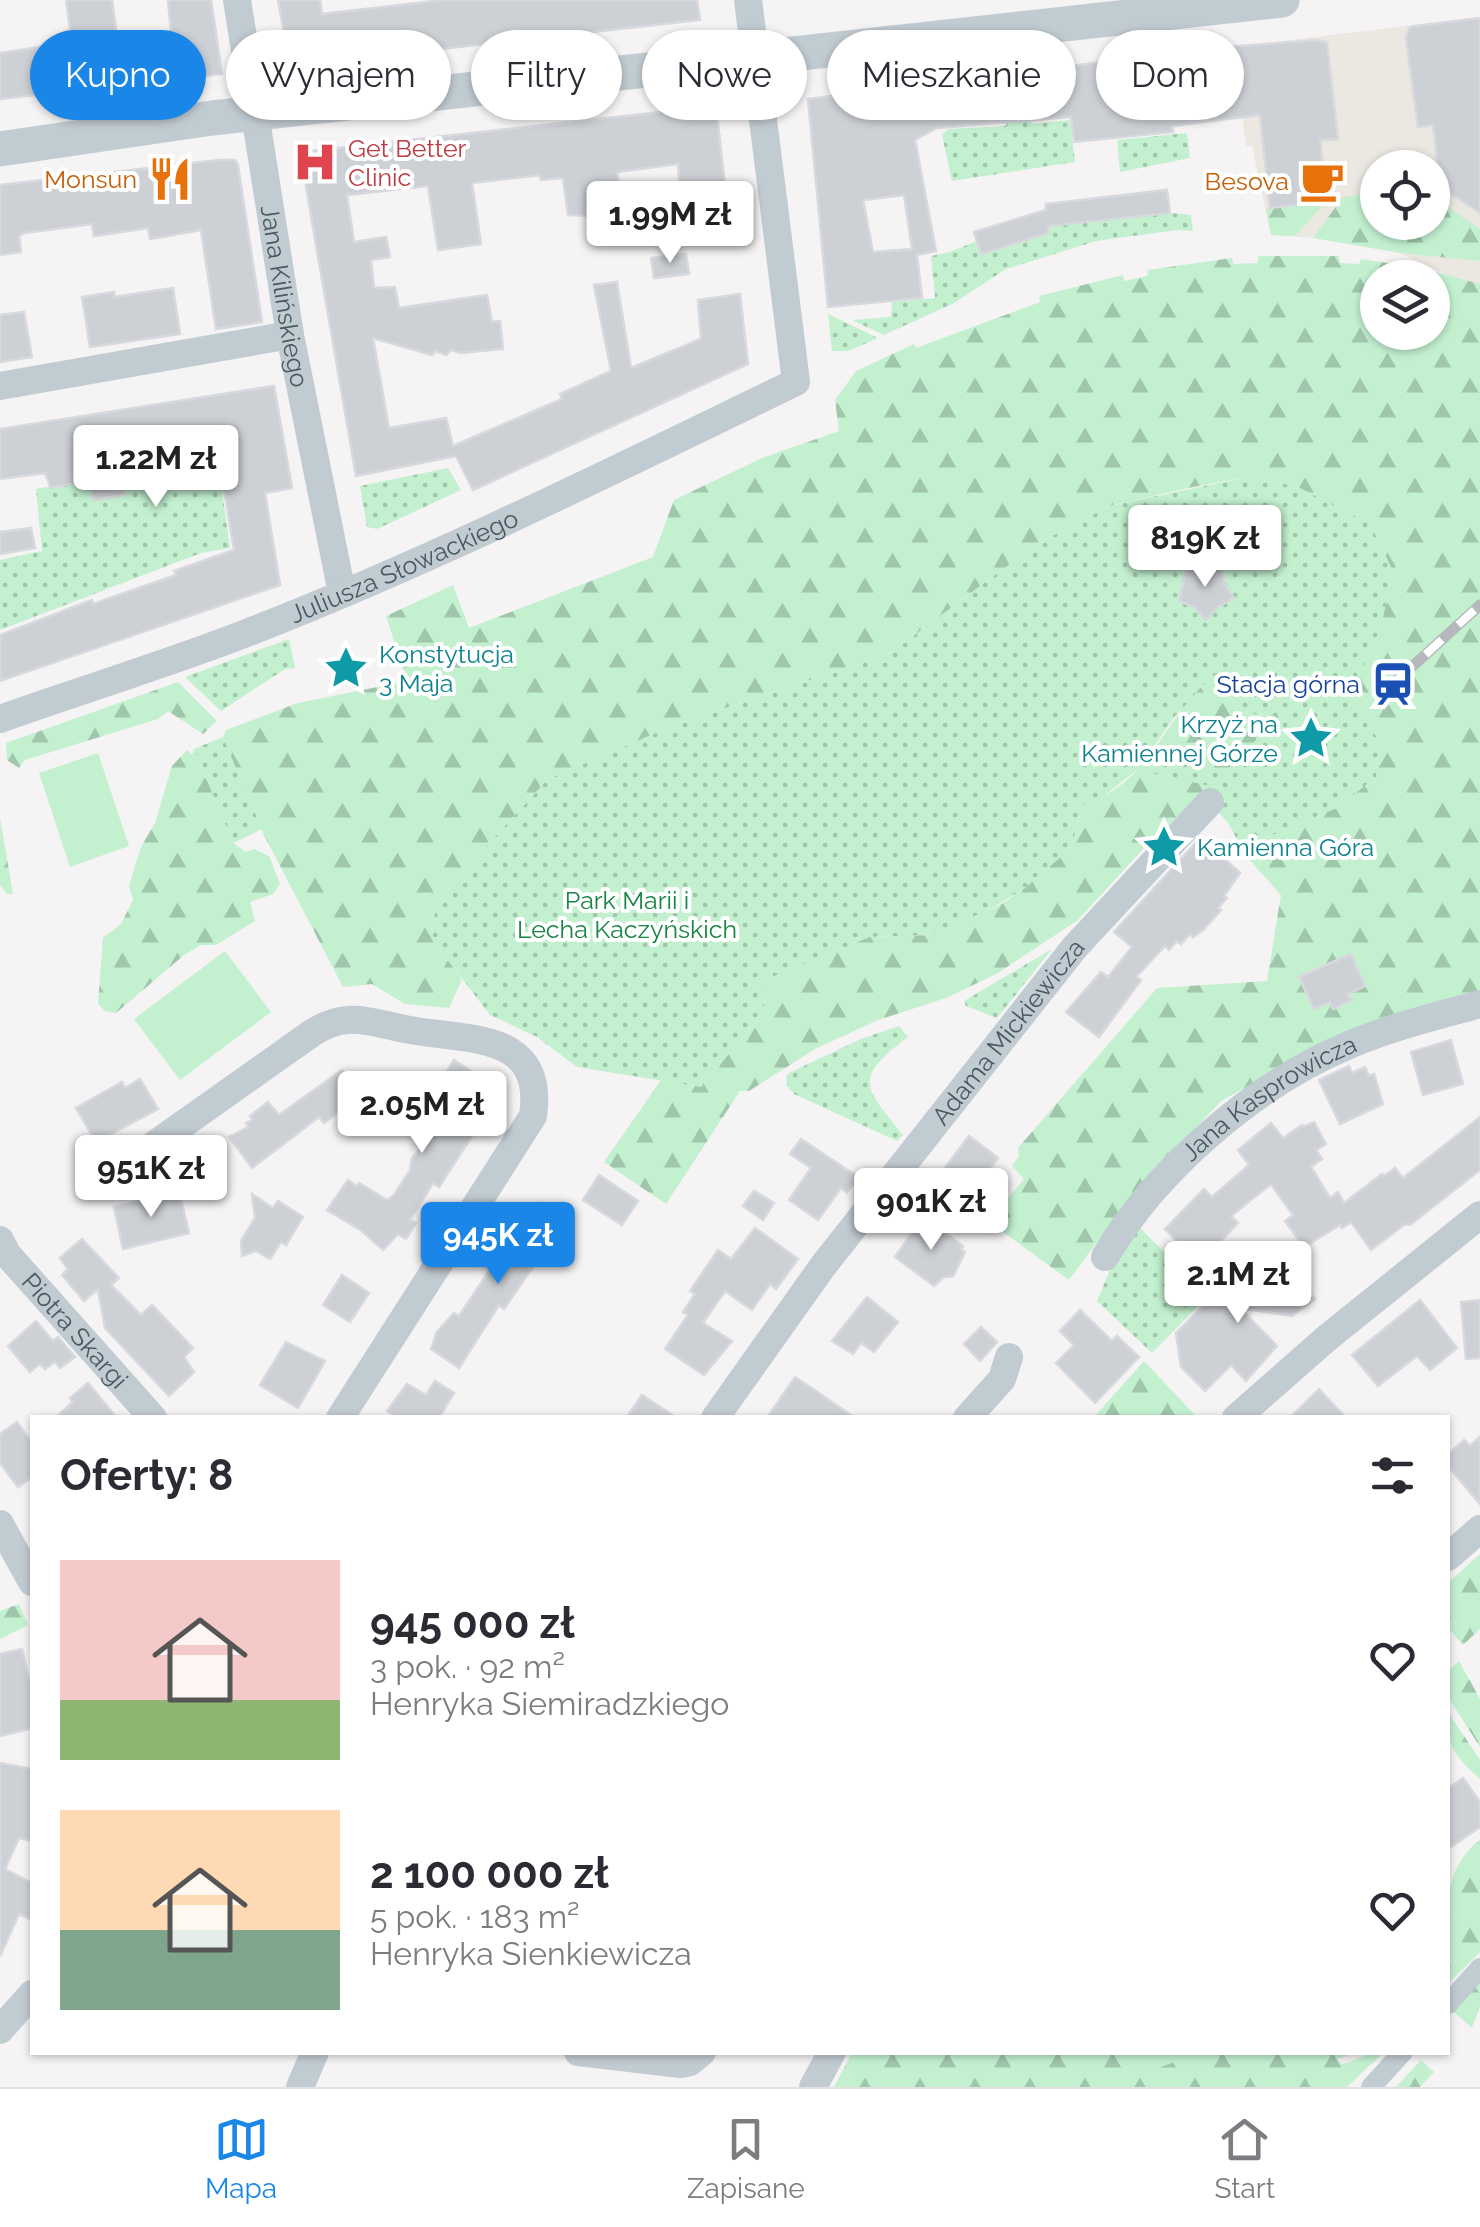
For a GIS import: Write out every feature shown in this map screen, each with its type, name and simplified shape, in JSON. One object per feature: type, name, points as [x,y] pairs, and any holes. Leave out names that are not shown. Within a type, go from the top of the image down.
[{"type":"street","name":"Jana Kilińskiego","points":[[237,0],[241,30]]},
{"type":"street","points":[[748,0],[751,30]]},
{"type":"street","points":[[807,51],[1282,0]]},
{"type":"street","points":[[451,94],[642,71]]},
{"type":"street","points":[[0,149],[226,118]]},
{"type":"street","name":"Jana Kilińskiego","points":[[255,120],[290,336],[334,570],[342,592]]},
{"type":"street","name":"Juliusza Słowackiego","points":[[0,719],[243,634],[554,499],[796,382],[762,120]]},
{"type":"street","points":[[0,386],[290,336]]},
{"type":"street","name":"Adama Mickiewicza","points":[[717,1415],[823,1266],[1075,947],[1210,802]]},
{"type":"street","name":"Jana Kasprowicza","points":[[1106,1257],[1119,1233],[1208,1135],[1298,1070],[1349,1044],[1480,1004]]},
{"type":"street","points":[[144,1152],[312,1034],[340,1019],[431,1034],[475,1036],[513,1052],[528,1070],[534,1084],[533,1116],[342,1415]]},
{"type":"street","points":[[1239,1415],[1480,1215]]},
{"type":"street","name":"Piotra Skargi","points":[[0,1240],[8,1254],[150,1415]]},
{"type":"street","points":[[970,1415],[1002,1379],[1009,1358]]},
{"type":"street","points":[[0,1524],[30,1578]]},
{"type":"street","points":[[1450,1556],[1480,1529]]},
{"type":"street","points":[[1450,2002],[1480,1968]]},
{"type":"street","points":[[0,2030],[30,1996]]},
{"type":"street","points":[[300,2087],[314,2055]]},
{"type":"street","points":[[637,2055],[696,2058]]},
{"type":"street","points":[[814,2087],[830,2055]]},
{"type":"street","points":[[1370,2087],[1400,2055]]},
{"type":"shaded area","points":[[1480,17],[1480,294],[1450,276],[1450,260],[1415,260],[1400,253],[1332,239],[1271,235],[1252,146],[1246,146],[1244,46]]},
{"type":"green space","points":[[1070,120],[1075,162],[952,181],[942,135],[949,129]]},
{"type":"green space","points":[[1187,133],[1190,158],[1120,172],[1117,140]]},
{"type":"green space","points":[[1360,195],[1360,240],[1450,240],[1450,209],[1480,229],[1480,261],[1313,238],[1343,197]]},
{"type":"green space","points":[[1327,201],[1295,236],[1271,235],[1266,209]]},
{"type":"green space","points":[[1170,213],[1191,215],[1193,231],[1096,241],[1006,269],[954,303],[884,335],[852,320],[891,317],[892,302],[935,298],[931,256],[977,241],[981,254],[1048,233],[1048,226]]},
{"type":"green space","points":[[1258,256],[1339,256],[1340,263],[1360,262],[1360,350],[1450,350],[1450,276],[1480,284],[1480,990],[1313,1050],[1221,1101],[1128,1200],[1069,1280],[989,1222],[1024,1179],[1012,1166],[1019,1156],[1018,1148],[1157,988],[1267,981],[1281,895],[1240,849],[1337,808],[1376,777],[1379,740],[1358,712],[1361,671],[1381,627],[1393,571],[1370,524],[1296,486],[1247,477],[1109,506],[1035,545],[889,654],[677,724],[548,779],[454,881],[438,905],[431,925],[434,942],[462,979],[449,1008],[405,1004],[372,984],[343,987],[265,837],[223,737],[226,730],[298,703],[407,681],[386,616],[453,585],[469,628],[653,557],[674,500],[762,458],[839,431],[835,400],[856,371],[914,344],[916,348],[1040,302],[1039,296],[1123,275],[1124,281],[1147,276],[1148,270],[1232,258],[1233,264],[1258,263]]},
{"type":"green space","points":[[828,314],[878,338],[849,351],[832,351]]},
{"type":"green space","points":[[204,458],[219,469],[230,548],[201,553],[0,630],[0,560],[42,551],[36,489]]},
{"type":"green space","points":[[448,468],[461,490],[377,529],[367,527],[360,486]]},
{"type":"green space","name":"Park Marii i Lecha Kaczyńskich","points":[[1247,477],[1296,486],[1371,524],[1393,571],[1386,616],[1359,712],[1379,740],[1377,777],[1337,808],[1240,849],[1217,810],[1193,793],[1151,773],[1155,757],[1277,716],[1239,713],[1217,675],[1175,716],[1139,768],[1080,815],[1071,848],[1024,889],[977,917],[931,935],[870,937],[763,981],[764,1006],[757,1021],[701,1087],[577,1067],[537,1037],[490,1015],[434,942],[431,925],[438,905],[454,881],[548,779],[677,724],[889,654],[1035,545],[1109,506]]},
{"type":"green space","points":[[289,639],[295,668],[285,669],[221,711],[185,677]]},
{"type":"green space","points":[[1216,674],[1239,713],[1279,716],[1224,773],[1155,757],[1151,773],[1210,786],[1143,849],[1078,920],[998,973],[946,998],[878,1020],[815,1049],[749,1091],[740,1091],[666,1204],[604,1162],[661,1080],[701,1087],[757,1021],[764,1006],[762,981],[870,937],[931,935],[1000,905],[1024,889],[1071,848],[1083,804],[1127,780],[1188,702]]},
{"type":"green space","points":[[178,682],[217,721],[203,734],[168,711],[158,719],[25,760],[19,768],[7,760],[6,743]]},
{"type":"green space","points":[[223,737],[262,829],[233,843],[194,749]]},
{"type":"green space","points":[[194,749],[233,843],[246,852],[254,849],[269,856],[280,884],[273,894],[250,902],[255,921],[216,945],[201,945],[184,955],[116,1013],[105,1011],[98,1004],[103,938],[121,924],[133,900],[129,885],[141,847],[155,823],[172,766],[187,750],[192,755]]},
{"type":"green space","points":[[98,753],[129,846],[70,867],[39,773]]},
{"type":"green space","points":[[0,818],[13,894],[7,894],[0,885]]},
{"type":"green space","points":[[1052,949],[997,1018],[966,1006],[964,1001]]},
{"type":"green space","points":[[225,951],[271,1012],[180,1080],[134,1019]]},
{"type":"green space","points":[[899,1026],[908,1037],[878,1063],[870,1083],[879,1105],[903,1135],[897,1141],[794,1094],[787,1086],[789,1073]]},
{"type":"green space","points":[[1140,1228],[1208,1296],[1152,1353],[1097,1301],[1117,1253]]},
{"type":"green space","points":[[1144,1361],[1195,1415],[1096,1415]]},
{"type":"green space","points":[[1480,1554],[1480,1629],[1463,1645],[1450,1630],[1450,1581]]},
{"type":"green space","points":[[19,1604],[28,1625],[0,1639],[0,1611]]},
{"type":"green space","points":[[1459,1661],[1480,1699],[1480,1747],[1450,1700],[1450,1669]]},
{"type":"green space","points":[[1450,1715],[1480,1760],[1480,1779],[1464,1763],[1454,1750]]},
{"type":"green space","points":[[1480,1840],[1480,1952],[1450,1982],[1450,1887],[1466,1853]]},
{"type":"green space","points":[[1480,1973],[1480,2007],[1472,2028],[1450,2007]]},
{"type":"green space","points":[[851,2055],[1348,2055],[1337,2059],[1342,2064],[1367,2055],[1381,2055],[1347,2087],[834,2087]]},
{"type":"green space","points":[[1132,2055],[1181,2055],[1183,2059],[1139,2075]]},
{"type":"green space","points":[[1421,2060],[1434,2072],[1420,2087],[1396,2087]]},
{"type":"building","points":[[66,0],[112,0],[116,30],[70,30]]},
{"type":"building","points":[[168,0],[211,0],[222,74],[206,76],[206,30],[171,30]]},
{"type":"building","points":[[278,0],[320,0],[322,14],[443,0],[697,0],[700,20],[611,30],[471,30],[471,46],[451,48],[451,30],[283,30]]},
{"type":"building","points":[[1480,18],[1480,213],[1450,193],[1450,150],[1436,150],[1433,125],[1418,127],[1406,37],[1410,27]]},
{"type":"building","points":[[1318,40],[1327,43],[1338,139],[1320,140],[1327,201],[1270,208],[1260,115],[1244,117],[1244,46]]},
{"type":"building","points":[[30,48],[30,96],[0,99],[0,53]]},
{"type":"building","points":[[1096,63],[1096,120],[1220,120],[1172,126],[1173,132],[1074,142],[1071,120],[1076,120],[1076,65]]},
{"type":"building","points":[[827,97],[827,120],[1034,120],[937,128],[915,140],[936,251],[917,255],[922,298],[828,307],[808,99]],"holes":[[[904,195],[912,249],[873,252],[863,200]]]},
{"type":"building","points":[[622,116],[718,120],[730,232],[686,237],[684,217],[678,214],[678,164],[617,172],[622,213],[600,216],[568,215],[563,178],[541,180],[540,175],[472,183],[481,244],[438,250],[428,186],[347,195],[354,242],[386,237],[390,257],[371,260],[374,288],[395,287],[399,308],[487,295],[492,322],[500,321],[503,349],[461,353],[451,350],[446,355],[436,351],[432,355],[373,338],[389,428],[446,418],[453,446],[562,399],[560,394],[611,371],[594,285],[617,282],[631,368],[701,339],[698,300],[740,294],[748,364],[473,490],[456,456],[356,476],[300,152],[589,120],[622,120]]},
{"type":"building","points":[[235,160],[238,166],[262,322],[216,329],[201,230],[150,239],[148,228],[94,236],[92,224],[25,233],[19,236],[21,252],[0,255],[0,185]]},
{"type":"building","points":[[1167,190],[1170,213],[1048,226],[1049,233],[981,254],[974,232],[1046,210],[1046,204]]},
{"type":"building","points":[[686,254],[689,274],[654,278],[651,258]]},
{"type":"building","points":[[173,288],[180,334],[90,347],[82,297],[114,292],[114,297]]},
{"type":"building","points":[[24,312],[32,357],[0,362],[0,315]]},
{"type":"building","points":[[274,386],[292,488],[265,493],[280,585],[0,681],[0,635],[92,600],[93,604],[176,575],[174,571],[234,550],[218,453],[119,465],[125,495],[93,500],[89,480],[51,488],[45,473],[0,479],[0,429]]},
{"type":"building","points":[[31,528],[35,548],[0,554],[0,532]]},
{"type":"building","points":[[1222,564],[1224,583],[1234,598],[1206,620],[1194,607],[1179,601],[1186,568],[1204,570]]},
{"type":"building","points":[[1201,837],[1240,873],[1224,896],[1227,898],[1218,908],[1221,910],[1203,930],[1193,937],[1190,934],[1181,944],[1177,941],[1169,950],[1165,946],[1136,977],[1141,980],[1099,1037],[1066,1012],[1101,972],[1108,977],[1132,947],[1114,932]]},
{"type":"building","points":[[1351,954],[1365,986],[1348,994],[1351,1000],[1333,1009],[1330,1002],[1314,1009],[1299,977]]},
{"type":"building","points":[[1451,1040],[1463,1084],[1423,1095],[1411,1052]]},
{"type":"building","points":[[454,1060],[501,1091],[439,1187],[433,1183],[410,1220],[416,1223],[406,1239],[398,1234],[383,1250],[362,1231],[327,1210],[348,1180],[387,1200],[394,1195],[410,1170],[412,1158],[425,1143],[393,1122],[403,1106],[418,1116]]},
{"type":"building","points":[[1349,1066],[1352,1073],[1365,1067],[1369,1076],[1374,1074],[1383,1104],[1340,1124],[1319,1080]]},
{"type":"building","points":[[342,1070],[361,1095],[324,1123],[319,1117],[252,1168],[229,1137],[248,1127],[246,1123],[253,1120],[250,1116],[268,1102],[279,1115]]},
{"type":"building","points":[[140,1079],[158,1109],[96,1142],[76,1108],[122,1082],[125,1088]]},
{"type":"building","points":[[1480,1117],[1480,1170],[1371,1250],[1351,1222],[1304,1247],[1285,1221],[1293,1215],[1271,1184],[1231,1216],[1238,1223],[1199,1264],[1165,1229],[1204,1189],[1212,1197],[1249,1165],[1238,1150],[1271,1123],[1283,1138],[1314,1122],[1326,1144],[1316,1150],[1322,1159],[1311,1167],[1330,1198],[1338,1192],[1344,1203],[1395,1168],[1403,1178]]},
{"type":"building","points":[[969,1136],[998,1158],[969,1195],[941,1173]]},
{"type":"building","points":[[801,1139],[858,1177],[847,1193],[841,1188],[818,1220],[789,1200],[811,1168],[790,1154]]},
{"type":"building","points":[[599,1175],[638,1201],[622,1225],[583,1200]]},
{"type":"building","points":[[179,1191],[189,1233],[123,1249],[114,1207]]},
{"type":"building","points":[[754,1191],[774,1203],[763,1220],[743,1206]]},
{"type":"building","points":[[252,1194],[273,1208],[278,1201],[303,1217],[286,1245],[281,1242],[270,1259],[256,1251],[242,1256],[241,1241],[255,1218]]},
{"type":"building","points":[[540,1203],[568,1222],[504,1309],[499,1305],[459,1368],[431,1349],[437,1332],[454,1313],[459,1316],[503,1250],[531,1269],[518,1218],[533,1214]]},
{"type":"building","points":[[923,1217],[963,1246],[965,1252],[953,1276],[944,1277],[934,1286],[895,1257]]},
{"type":"building","points":[[755,1228],[798,1259],[776,1289],[770,1284],[752,1310],[725,1291],[703,1323],[732,1341],[704,1375],[665,1349],[688,1315],[683,1312],[695,1294],[690,1291],[718,1250],[731,1259]]},
{"type":"building","points":[[82,1239],[119,1278],[111,1285],[141,1315],[152,1305],[193,1348],[184,1357],[194,1372],[169,1396],[105,1328],[98,1289],[84,1301],[62,1275],[68,1269],[60,1258]]},
{"type":"building","points":[[1274,1258],[1315,1299],[1292,1316],[1240,1308],[1277,1346],[1246,1381],[1231,1365],[1205,1391],[1181,1367],[1176,1333],[1209,1300],[1215,1307]]},
{"type":"building","points":[[342,1275],[369,1293],[350,1322],[323,1305]]},
{"type":"building","points":[[867,1297],[898,1322],[874,1352],[861,1343],[853,1354],[832,1341]]},
{"type":"building","points":[[1420,1300],[1457,1348],[1430,1370],[1417,1356],[1378,1386],[1352,1355]]},
{"type":"building","points":[[1480,1300],[1480,1358],[1466,1359],[1461,1302]]},
{"type":"building","points":[[1080,1310],[1112,1341],[1117,1336],[1139,1357],[1095,1403],[1056,1363],[1074,1345],[1060,1331]]},
{"type":"building","points":[[36,1321],[53,1341],[58,1337],[75,1357],[60,1368],[55,1362],[45,1369],[40,1364],[30,1372],[8,1346]]},
{"type":"building","points":[[981,1327],[997,1342],[980,1361],[964,1344]]},
{"type":"building","points":[[286,1342],[325,1361],[298,1408],[260,1385]]},
{"type":"building","points":[[795,1377],[851,1415],[769,1415]]},
{"type":"building","points":[[435,1381],[454,1393],[441,1415],[393,1415],[387,1411],[407,1384],[426,1395]]},
{"type":"building","points":[[88,1383],[115,1415],[58,1415],[73,1402],[70,1398]]},
{"type":"building","points":[[1319,1389],[1343,1415],[1293,1415]]},
{"type":"building","points":[[642,1395],[672,1415],[628,1415]]},
{"type":"building","points":[[17,1422],[30,1440],[30,1478],[18,1487],[0,1463],[0,1434]]},
{"type":"building","points":[[1480,1437],[1480,1504],[1450,1468],[1450,1452],[1464,1440],[1470,1446]]},
{"type":"building","points":[[22,1649],[30,1684],[30,1728],[0,1736],[0,1654]]},
{"type":"building","points":[[0,1763],[30,1769],[30,1841],[19,1838],[5,1869],[30,1882],[30,1919],[19,1914],[0,1956]]},
{"type":"building","points":[[1463,1778],[1480,1802],[1480,1827],[1450,1848],[1450,1788]]},
{"type":"railway","points":[[1393,684],[1480,605]]},
{"type":"place","name":"Get Better Clinic","points":[[315,162]]},
{"type":"place","name":"Monsun","points":[[170,179]]},
{"type":"place","name":"Besova","points":[[1322,181]]},
{"type":"place","name":"Konstytucja 3 Maja","points":[[346,668]]},
{"type":"place","name":"Stacja górna","points":[[1393,684]]},
{"type":"place","name":"Krzyż na Kamiennej Górze","points":[[1311,738]]},
{"type":"place","name":"Kamienna Góra","points":[[1164,847]]}]
